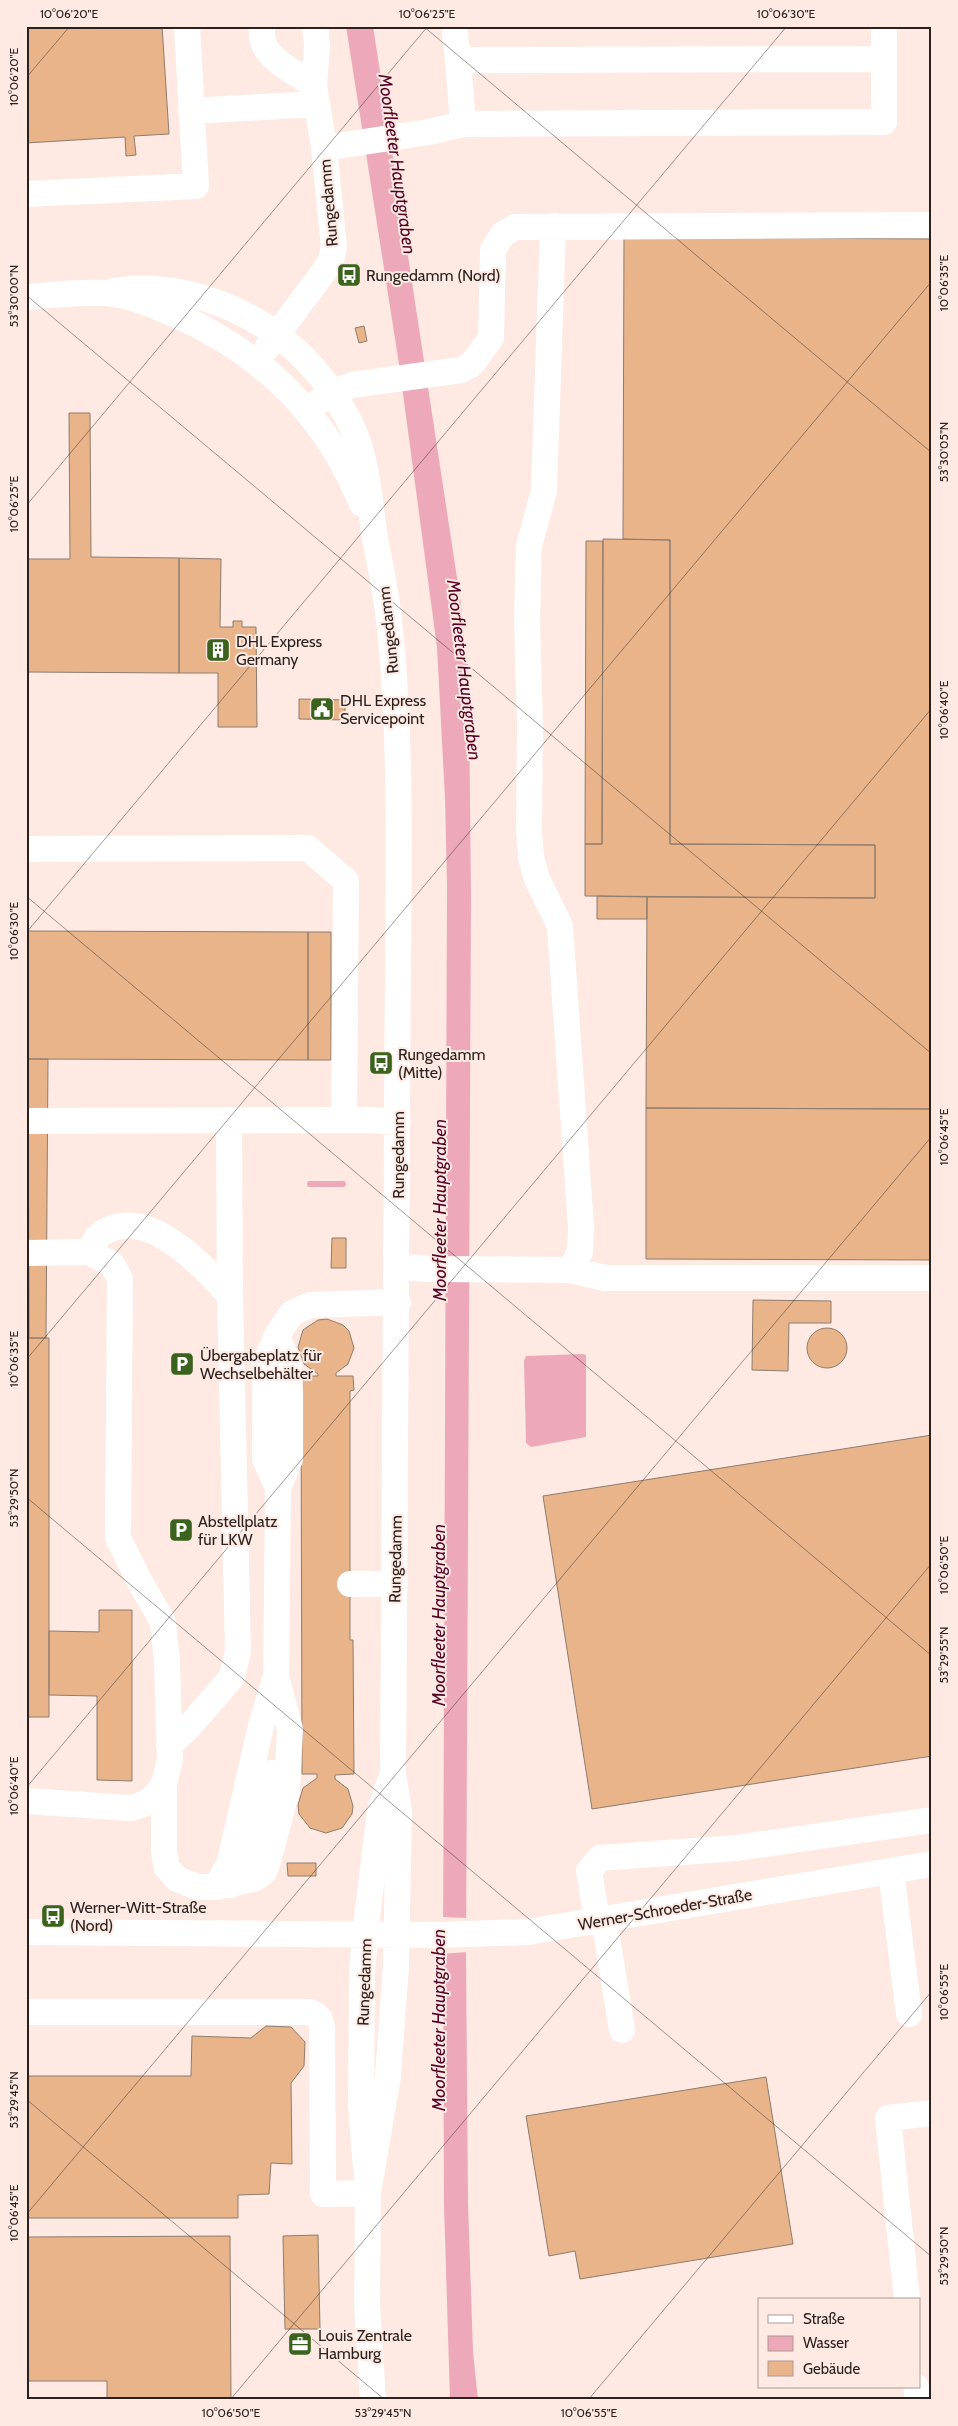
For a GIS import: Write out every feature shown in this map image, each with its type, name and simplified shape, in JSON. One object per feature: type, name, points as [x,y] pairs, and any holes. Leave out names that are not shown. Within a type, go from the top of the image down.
[{"type":"street","points":[[26,194],[196,186],[187,26]]},
{"type":"street","points":[[263,26],[261,38],[266,51],[315,94]]},
{"type":"street","name":"Rungedamm","points":[[256,361],[278,334],[331,260],[334,248],[324,148],[315,94],[317,46],[315,26]]},
{"type":"street","points":[[454,26],[463,124]]},
{"type":"street","points":[[324,148],[404,136],[463,124],[884,122],[884,26]]},
{"type":"street","points":[[458,60],[884,58]]},
{"type":"street","points":[[191,111],[315,94]]},
{"type":"street","points":[[307,409],[333,393],[352,385],[462,370],[472,364],[491,338],[491,264],[493,250],[502,234],[515,227],[932,225]]},
{"type":"street","points":[[553,226],[544,491],[529,546],[527,621],[530,725],[529,830],[531,857],[537,879],[560,926],[582,1244],[570,1270]]},
{"type":"street","name":"Rungedamm","points":[[26,297],[158,289],[206,298],[241,311],[278,334],[301,355],[333,393],[352,426],[365,465],[389,619],[394,685],[399,840],[398,1302],[393,1774],[399,1813],[396,1934],[388,2076],[368,2193]]},
{"type":"street","name":"Rungedamm","points":[[107,293],[142,302],[185,319],[237,347],[256,361],[307,409],[338,453],[375,537]]},
{"type":"street","points":[[26,849],[308,848],[346,882],[344,1120]]},
{"type":"street","points":[[168,1745],[193,1723],[232,1677],[238,1651],[228,1120]]},
{"type":"street","points":[[26,1121],[344,1120],[398,1122]]},
{"type":"street","points":[[89,1252],[95,1238],[106,1230],[124,1225],[142,1226],[159,1233],[210,1272],[230,1296]]},
{"type":"street","points":[[26,1252],[89,1252],[112,1264],[120,1279],[118,1538],[163,1622],[167,1661],[168,1745],[170,1760],[164,1784],[164,1852],[167,1868],[177,1879],[197,1887],[224,1886],[242,1876],[270,1785],[275,1739],[278,1488],[290,1459],[289,1365],[277,1335],[292,1313],[310,1305],[398,1302]]},
{"type":"street","points":[[398,1267],[570,1270],[605,1278],[932,1278]]},
{"type":"street","points":[[350,1584],[395,1584]]},
{"type":"street","name":"Rungedamm","points":[[373,2400],[367,2304],[368,2193],[361,2105],[362,1972],[380,1811],[393,1774]]},
{"type":"street","points":[[26,1801],[131,1808],[145,1804],[156,1796],[164,1784]]},
{"type":"street","points":[[622,2030],[590,1870],[600,1858],[736,1848],[932,1820]]},
{"type":"street","name":"Werner-Schroeder-Straße","points":[[26,1932],[438,1935],[528,1932],[932,1864]]},
{"type":"street","points":[[891,1871],[909,2014]]},
{"type":"street","points":[[26,2012],[310,2012],[317,2014],[321,2020],[322,2028],[323,2194],[368,2193]]},
{"type":"street","points":[[907,2298],[888,2118],[932,2112]]},
{"type":"water","name":"Moorfleeter Hauptgraben","points":[[346,26],[373,26],[461,604],[469,700],[471,898],[466,1955],[468,2203],[473,2352],[478,2400],[450,2400],[444,2205],[443,1955],[447,885],[445,798],[437,647],[399,364]]},
{"type":"water","points":[[586,1355],[586,1437],[531,1447],[526,1443],[524,1361],[526,1356]]},
{"type":"pier","points":[[440,1917],[468,1918],[468,1952],[440,1954]]},
{"type":"building","points":[[26,26],[162,26],[169,134],[134,136],[136,155],[126,156],[125,137],[26,143]]},
{"type":"building","points":[[624,237],[932,239],[932,1109],[646,1108],[647,897],[875,898],[875,845],[670,844],[670,540],[623,539]]},
{"type":"building","points":[[364,326],[367,341],[359,343],[355,328]]},
{"type":"building","points":[[69,413],[90,413],[91,557],[179,558],[179,673],[26,672],[26,559],[70,559]]},
{"type":"building","points":[[603,539],[670,540],[670,844],[875,845],[875,898],[585,896],[585,844],[602,844]]},
{"type":"building","points":[[586,541],[603,541],[602,844],[585,844]]},
{"type":"building","name":"DHL Express Germany","points":[[179,558],[221,559],[220,627],[233,627],[233,621],[242,621],[242,627],[256,627],[257,727],[218,727],[218,673],[179,673]]},
{"type":"building","name":"DHL Express Servicepoint","points":[[299,699],[345,700],[345,720],[299,719]]},
{"type":"building","points":[[597,896],[647,897],[647,919],[597,919]]},
{"type":"building","points":[[26,931],[308,932],[308,1060],[26,1059]]},
{"type":"building","points":[[308,932],[331,932],[331,1060],[308,1060]]},
{"type":"building","points":[[28,1059],[48,1059],[46,1338],[29,1338]]},
{"type":"building","points":[[646,1108],[932,1109],[932,1260],[646,1259]]},
{"type":"building","points":[[332,1238],[346,1238],[346,1268],[331,1268]]},
{"type":"building","points":[[753,1300],[831,1301],[831,1323],[789,1323],[788,1371],[752,1370]]},
{"type":"building","points":[[327,1319],[343,1325],[349,1331],[354,1348],[348,1364],[336,1373],[336,1376],[353,1376],[354,1390],[350,1391],[350,1640],[353,1640],[354,1774],[335,1775],[335,1779],[348,1789],[353,1806],[352,1814],[342,1828],[326,1833],[310,1828],[299,1814],[298,1805],[303,1788],[317,1778],[317,1774],[302,1774],[301,1376],[318,1376],[318,1374],[304,1364],[298,1347],[303,1330],[318,1320]]},
{"type":"building","points":[[823,1328],[831,1328],[838,1331],[844,1337],[847,1348],[844,1359],[838,1365],[831,1368],[823,1368],[816,1365],[810,1359],[807,1352],[807,1344],[810,1337],[816,1331]]},
{"type":"building","points":[[26,1338],[49,1338],[49,1717],[26,1717]]},
{"type":"building","points":[[932,1435],[932,1756],[592,1809],[543,1496]]},
{"type":"building","points":[[99,1610],[132,1610],[132,1781],[97,1780],[97,1696],[49,1695],[49,1631],[99,1632]]},
{"type":"building","points":[[287,1863],[316,1863],[316,1876],[288,1876]]},
{"type":"building","points":[[266,2026],[291,2027],[305,2042],[304,2066],[291,2083],[292,2164],[271,2163],[269,2194],[238,2195],[238,2218],[26,2218],[26,2076],[191,2076],[192,2036],[251,2038]]},
{"type":"building","points":[[766,2077],[793,2244],[580,2279],[575,2251],[549,2256],[526,2116]]},
{"type":"building","points":[[318,2235],[320,2329],[285,2329],[283,2236]]},
{"type":"building","points":[[230,2236],[231,2400],[107,2400],[107,2381],[26,2381],[26,2237]]},
{"type":"waterway","name":"Moorfleeter Hauptgraben","points":[[440,1177],[454,1177]]},
{"type":"waterway","points":[[310,1184],[343,1184]]},
{"type":"place","name":"Rungedamm (Nord)","points":[[349,275]]},
{"type":"place","name":"DHL Express Germany","points":[[218,650]]},
{"type":"place","name":"DHL Express Servicepoint","points":[[322,709]]},
{"type":"place","name":"Rungedamm (Mitte)","points":[[381,1063]]},
{"type":"place","name":"Übergabeplatz für Wechselbehälter","points":[[182,1364]]},
{"type":"place","name":"Abstellplatz für LKW","points":[[181,1530]]},
{"type":"place","name":"Werner-Witt-Straße (Nord)","points":[[53,1916]]},
{"type":"place","name":"Louis Zentrale Hamburg","points":[[300,2344]]}]
